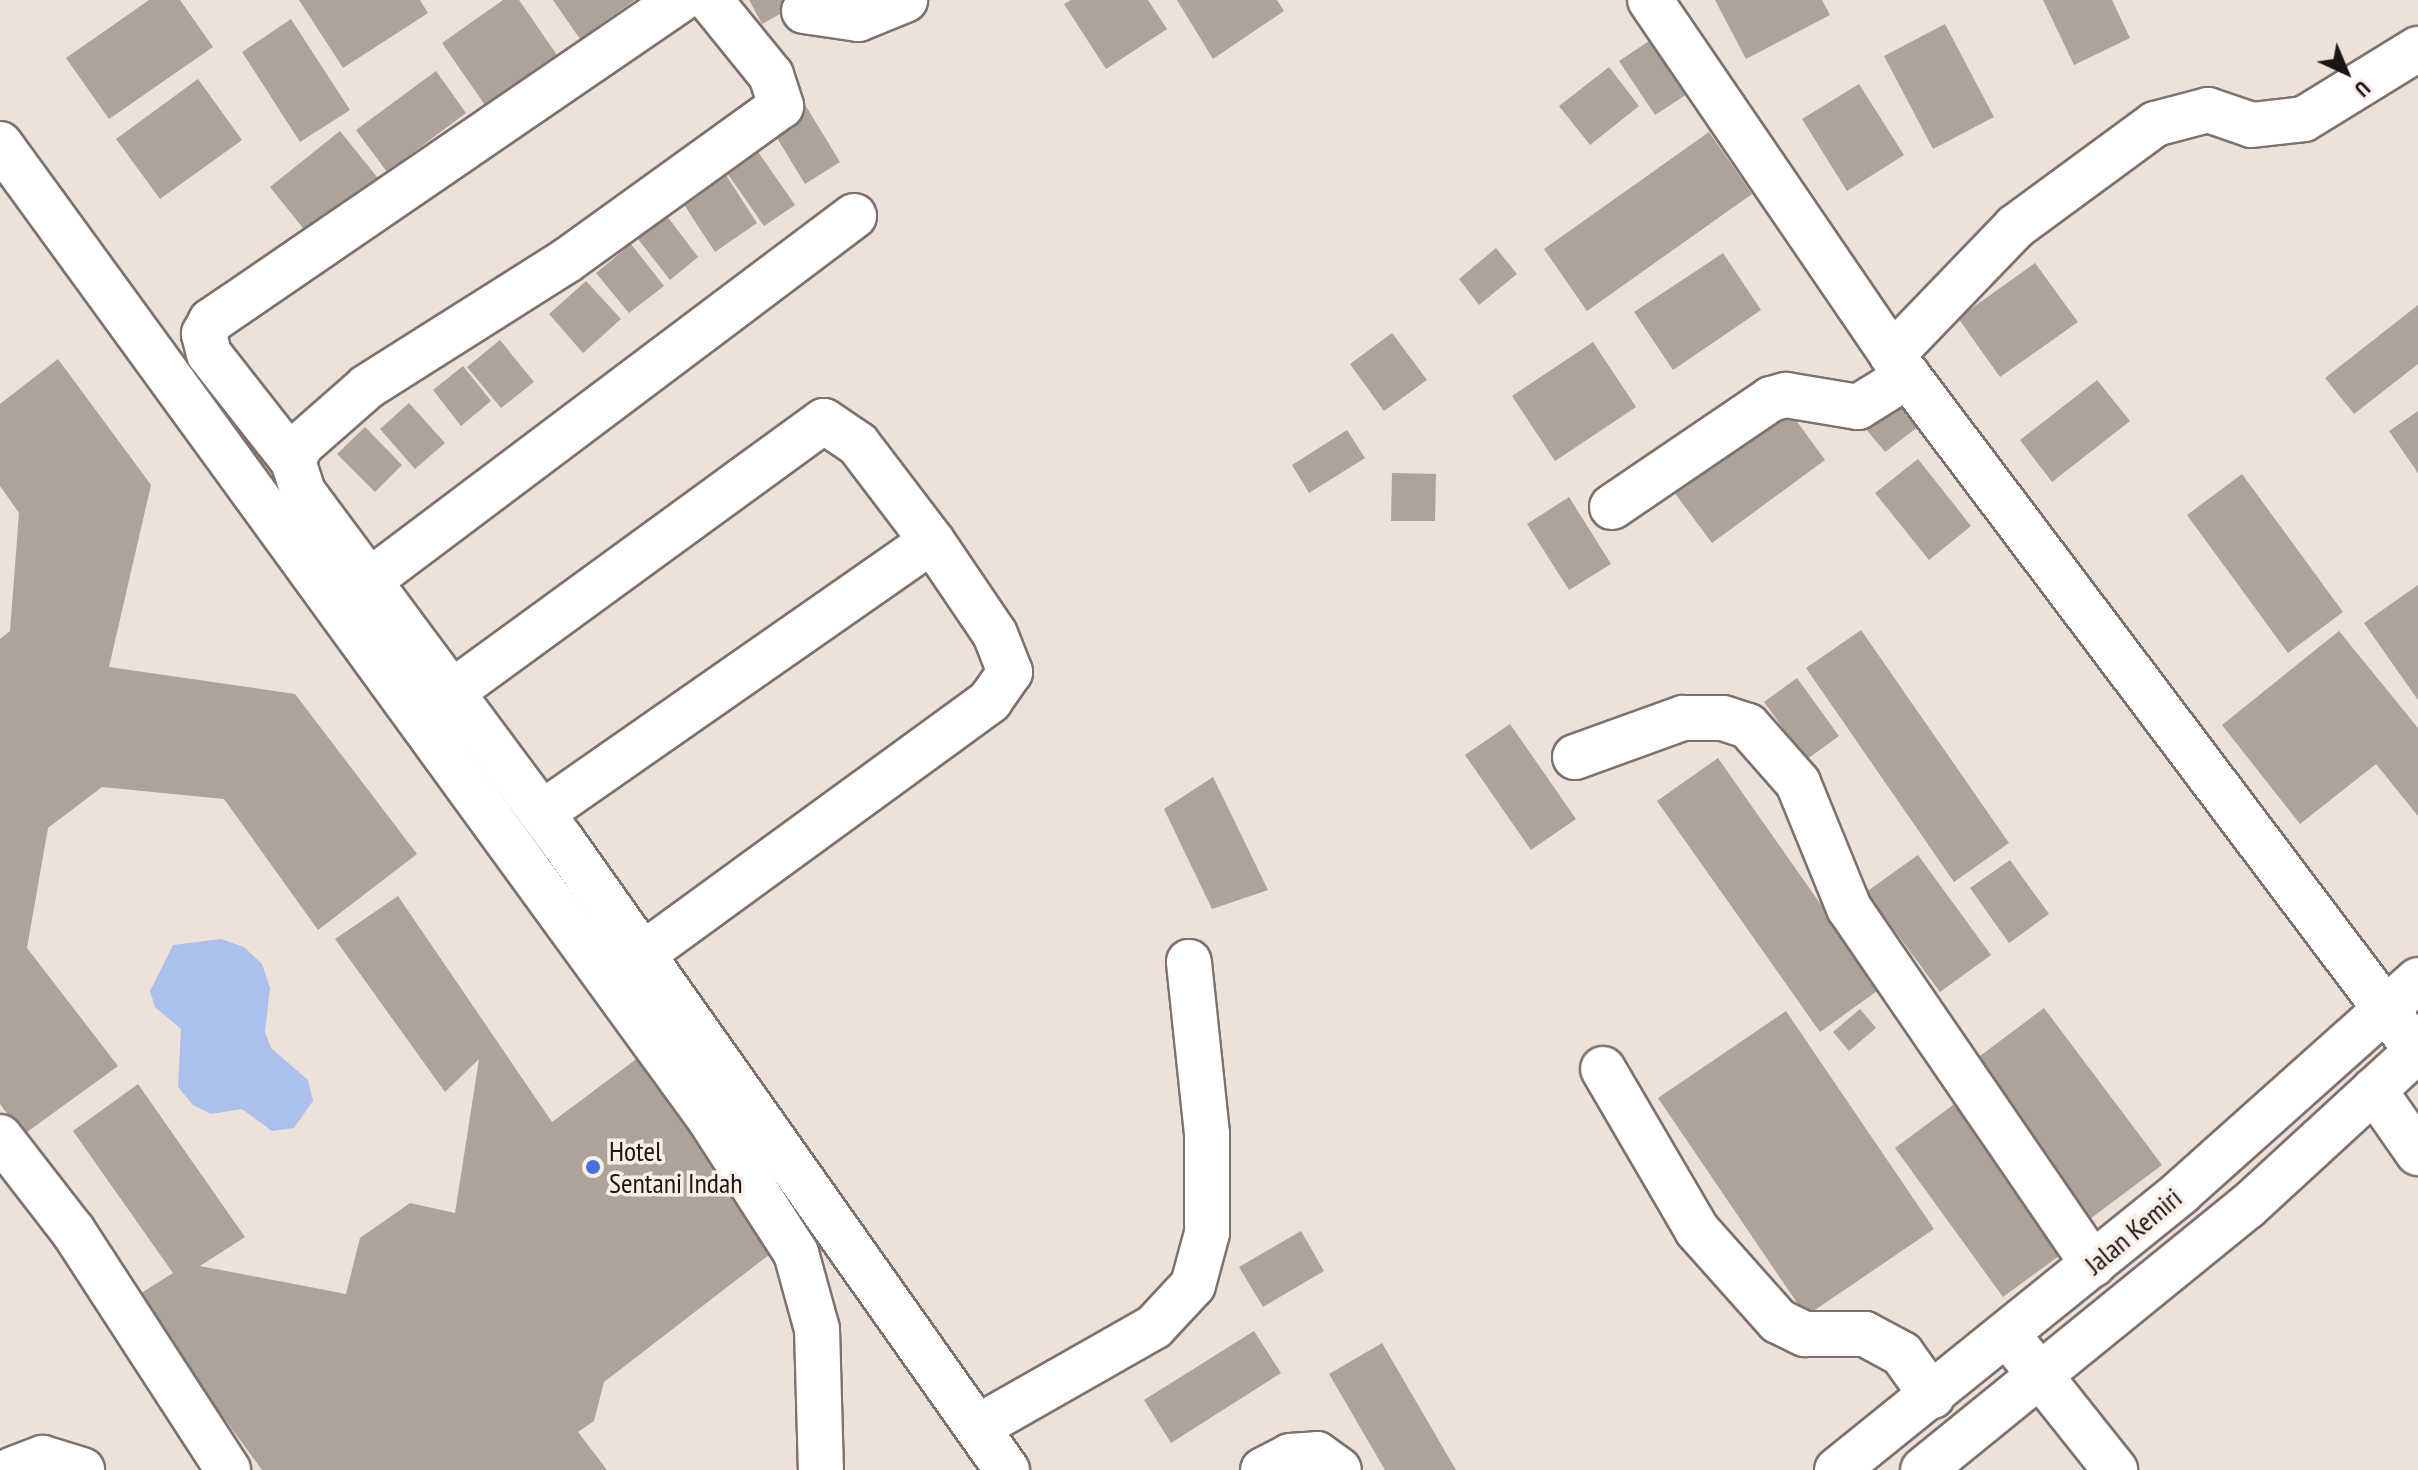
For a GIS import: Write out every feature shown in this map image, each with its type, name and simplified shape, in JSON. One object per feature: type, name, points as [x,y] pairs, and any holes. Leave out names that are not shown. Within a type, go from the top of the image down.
[{"type":"main road","points":[[680,0],[211,321],[204,334],[209,354],[293,461],[303,492],[542,813],[1007,1470]]},
{"type":"main road","points":[[293,461],[301,445],[367,387],[566,261],[781,106],[771,75],[710,0]]},
{"type":"main road","points":[[804,11],[858,19],[905,0]]},
{"type":"main road","points":[[1650,0],[1900,366],[2417,1051]]},
{"type":"main road","points":[[1612,507],[1771,399],[1786,395],[1858,407],[1900,366],[2015,227],[2155,124],[2208,110],[2252,125],[2304,119],[2418,49]]},
{"type":"main road","points":[[0,144],[709,1118],[796,1253],[817,1329],[821,1470]]},
{"type":"main road","points":[[369,581],[854,216]]},
{"type":"main road","points":[[452,692],[824,421],[858,444],[932,541],[995,634],[1010,672],[990,701],[643,954]]},
{"type":"main road","points":[[542,813],[932,541]]},
{"type":"main road","points":[[1575,757],[1683,718],[1723,718],[1748,726],[1798,783],[1849,908],[2093,1264]]},
{"type":"main road","points":[[978,1427],[1154,1327],[1193,1285],[1207,1233],[1207,1134],[1189,962]]},
{"type":"main road","name":"Jalan Kemiri","points":[[1837,1470],[2093,1264],[2418,980]]},
{"type":"main road","name":"Jalan Kemiri","points":[[1923,1470],[2043,1376],[2247,1207],[2417,1051]]},
{"type":"main road","points":[[1603,1069],[1697,1230],[1778,1321],[1805,1334],[1865,1334],[1902,1354],[1932,1396]]},
{"type":"main road","points":[[2374,1090],[2418,1153]]},
{"type":"main road","points":[[0,1137],[73,1231],[228,1470]]},
{"type":"main road","points":[[2007,1334],[2115,1470]]},
{"type":"main road","points":[[1263,1470],[1290,1456],[1317,1454],[1339,1470]]},
{"type":"main road","points":[[11,1470],[43,1458],[82,1470]]},
{"type":"water","points":[[221,939],[244,947],[262,964],[270,988],[265,1032],[271,1048],[308,1080],[313,1101],[294,1128],[272,1131],[242,1109],[211,1114],[193,1105],[178,1087],[181,1029],[155,1007],[150,991],[173,945]]},
{"type":"building","points":[[149,0],[180,0],[213,47],[109,119],[66,58]]},
{"type":"building","points":[[299,0],[420,0],[428,13],[343,68]]},
{"type":"building","points":[[503,0],[519,0],[559,58],[487,108],[442,43]]},
{"type":"building","points":[[553,0],[635,0],[580,39]]},
{"type":"building","points":[[749,0],[805,0],[762,24]]},
{"type":"building","points":[[1071,0],[1148,0],[1167,29],[1106,69],[1064,4]]},
{"type":"building","points":[[1177,0],[1277,0],[1284,11],[1213,59]]},
{"type":"building","points":[[1715,0],[1822,0],[1830,15],[1746,59]]},
{"type":"building","points":[[2043,0],[2112,0],[2130,38],[2074,65]]},
{"type":"building","points":[[291,19],[350,110],[300,142],[242,52]]},
{"type":"building","points":[[1945,24],[1994,117],[1933,149],[1884,56]]},
{"type":"building","points":[[1661,33],[1698,87],[1655,115],[1619,61]]},
{"type":"building","points":[[1609,67],[1639,106],[1590,145],[1559,106]]},
{"type":"building","points":[[436,71],[466,113],[387,172],[356,130]]},
{"type":"building","points":[[198,79],[242,140],[160,199],[116,139]]},
{"type":"building","points":[[1859,84],[1904,155],[1847,191],[1802,119]]},
{"type":"building","points":[[804,103],[840,162],[805,184],[769,125]]},
{"type":"building","points":[[340,131],[385,187],[315,243],[270,187]]},
{"type":"building","points":[[1709,132],[1752,194],[1587,311],[1544,249]]},
{"type":"building","points":[[756,149],[795,205],[764,226],[725,170]]},
{"type":"building","points":[[726,175],[757,223],[715,252],[683,203]]},
{"type":"building","points":[[667,216],[698,257],[670,280],[638,239]]},
{"type":"building","points":[[631,244],[664,286],[629,313],[596,273]]},
{"type":"building","points":[[1496,248],[1517,274],[1479,305],[1459,279]]},
{"type":"building","points":[[1723,253],[1761,310],[1673,370],[1634,312]]},
{"type":"building","points":[[2035,263],[2078,322],[2000,377],[1958,318]]},
{"type":"building","points":[[586,281],[621,319],[583,353],[549,314]]},
{"type":"building","points":[[2418,305],[2418,364],[2354,414],[2325,378]]},
{"type":"building","points":[[1392,333],[1427,380],[1384,411],[1350,364]]},
{"type":"building","points":[[500,340],[534,382],[501,408],[467,367]]},
{"type":"building","points":[[1593,342],[1636,407],[1555,461],[1512,396]]},
{"type":"building","points":[[58,359],[151,485],[109,667],[295,694],[417,854],[318,930],[224,799],[102,787],[48,828],[27,948],[118,1066],[23,1135],[0,1104],[0,639],[10,631],[19,513],[0,486],[0,404]]},
{"type":"building","points":[[463,366],[491,401],[461,426],[433,390]]},
{"type":"building","points":[[2097,380],[2130,421],[2052,482],[2020,440]]},
{"type":"building","points":[[1894,396],[1919,426],[1885,452],[1861,423]]},
{"type":"building","points":[[1782,401],[1825,460],[1712,543],[1668,484]]},
{"type":"building","points":[[409,403],[445,443],[415,469],[380,429]]},
{"type":"building","points":[[2418,411],[2418,473],[2389,431]]},
{"type":"building","points":[[365,427],[402,465],[375,492],[337,454]]},
{"type":"building","points":[[1347,430],[1365,458],[1309,493],[1292,465]]},
{"type":"building","points":[[1918,459],[1971,526],[1929,560],[1875,493]]},
{"type":"building","points":[[1392,473],[1436,474],[1435,521],[1391,521]]},
{"type":"building","points":[[2242,474],[2343,612],[2288,653],[2187,515]]},
{"type":"building","points":[[1569,497],[1611,564],[1569,590],[1527,524]]},
{"type":"building","points":[[2418,585],[2418,700],[2364,623]]},
{"type":"building","points":[[1861,630],[2009,843],[1954,882],[1806,668]]},
{"type":"building","points":[[2339,631],[2418,728],[2418,816],[2376,764],[2300,824],[2222,725]]},
{"type":"building","points":[[1797,678],[1839,736],[1806,760],[1764,702]]},
{"type":"building","points":[[1510,724],[1576,819],[1531,850],[1465,755]]},
{"type":"building","points":[[1718,758],[1880,989],[1820,1032],[1657,801]]},
{"type":"building","points":[[1213,777],[1268,890],[1212,909],[1164,809]]},
{"type":"building","points":[[1918,855],[1991,955],[1940,992],[1866,892]]},
{"type":"building","points":[[2010,860],[2049,914],[2009,943],[1970,888]]},
{"type":"building","name":"Hotel Sentani Indah","points":[[398,896],[552,1122],[639,1057],[783,1244],[604,1382],[594,1421],[578,1432],[607,1470],[262,1470],[135,1297],[173,1273],[73,1131],[138,1084],[245,1237],[200,1266],[346,1294],[360,1238],[410,1203],[455,1213],[479,1059],[445,1092],[335,939]]},
{"type":"building","points":[[2044,1008],[2162,1165],[2082,1225],[1964,1068]]},
{"type":"building","points":[[1860,1009],[1876,1028],[1849,1051],[1833,1032]]},
{"type":"building","points":[[1786,1011],[1934,1229],[1806,1316],[1658,1098]]},
{"type":"building","points":[[1957,1102],[2066,1251],[2003,1297],[1895,1148]]},
{"type":"building","points":[[1301,1231],[1324,1271],[1263,1307],[1239,1267]]},
{"type":"building","points":[[1254,1331],[1281,1373],[1171,1443],[1144,1400]]},
{"type":"building","points":[[1382,1343],[1456,1470],[1385,1470],[1329,1374]]},
{"type":"place","name":"Hotel Sentani Indah","points":[[593,1167]]}]
